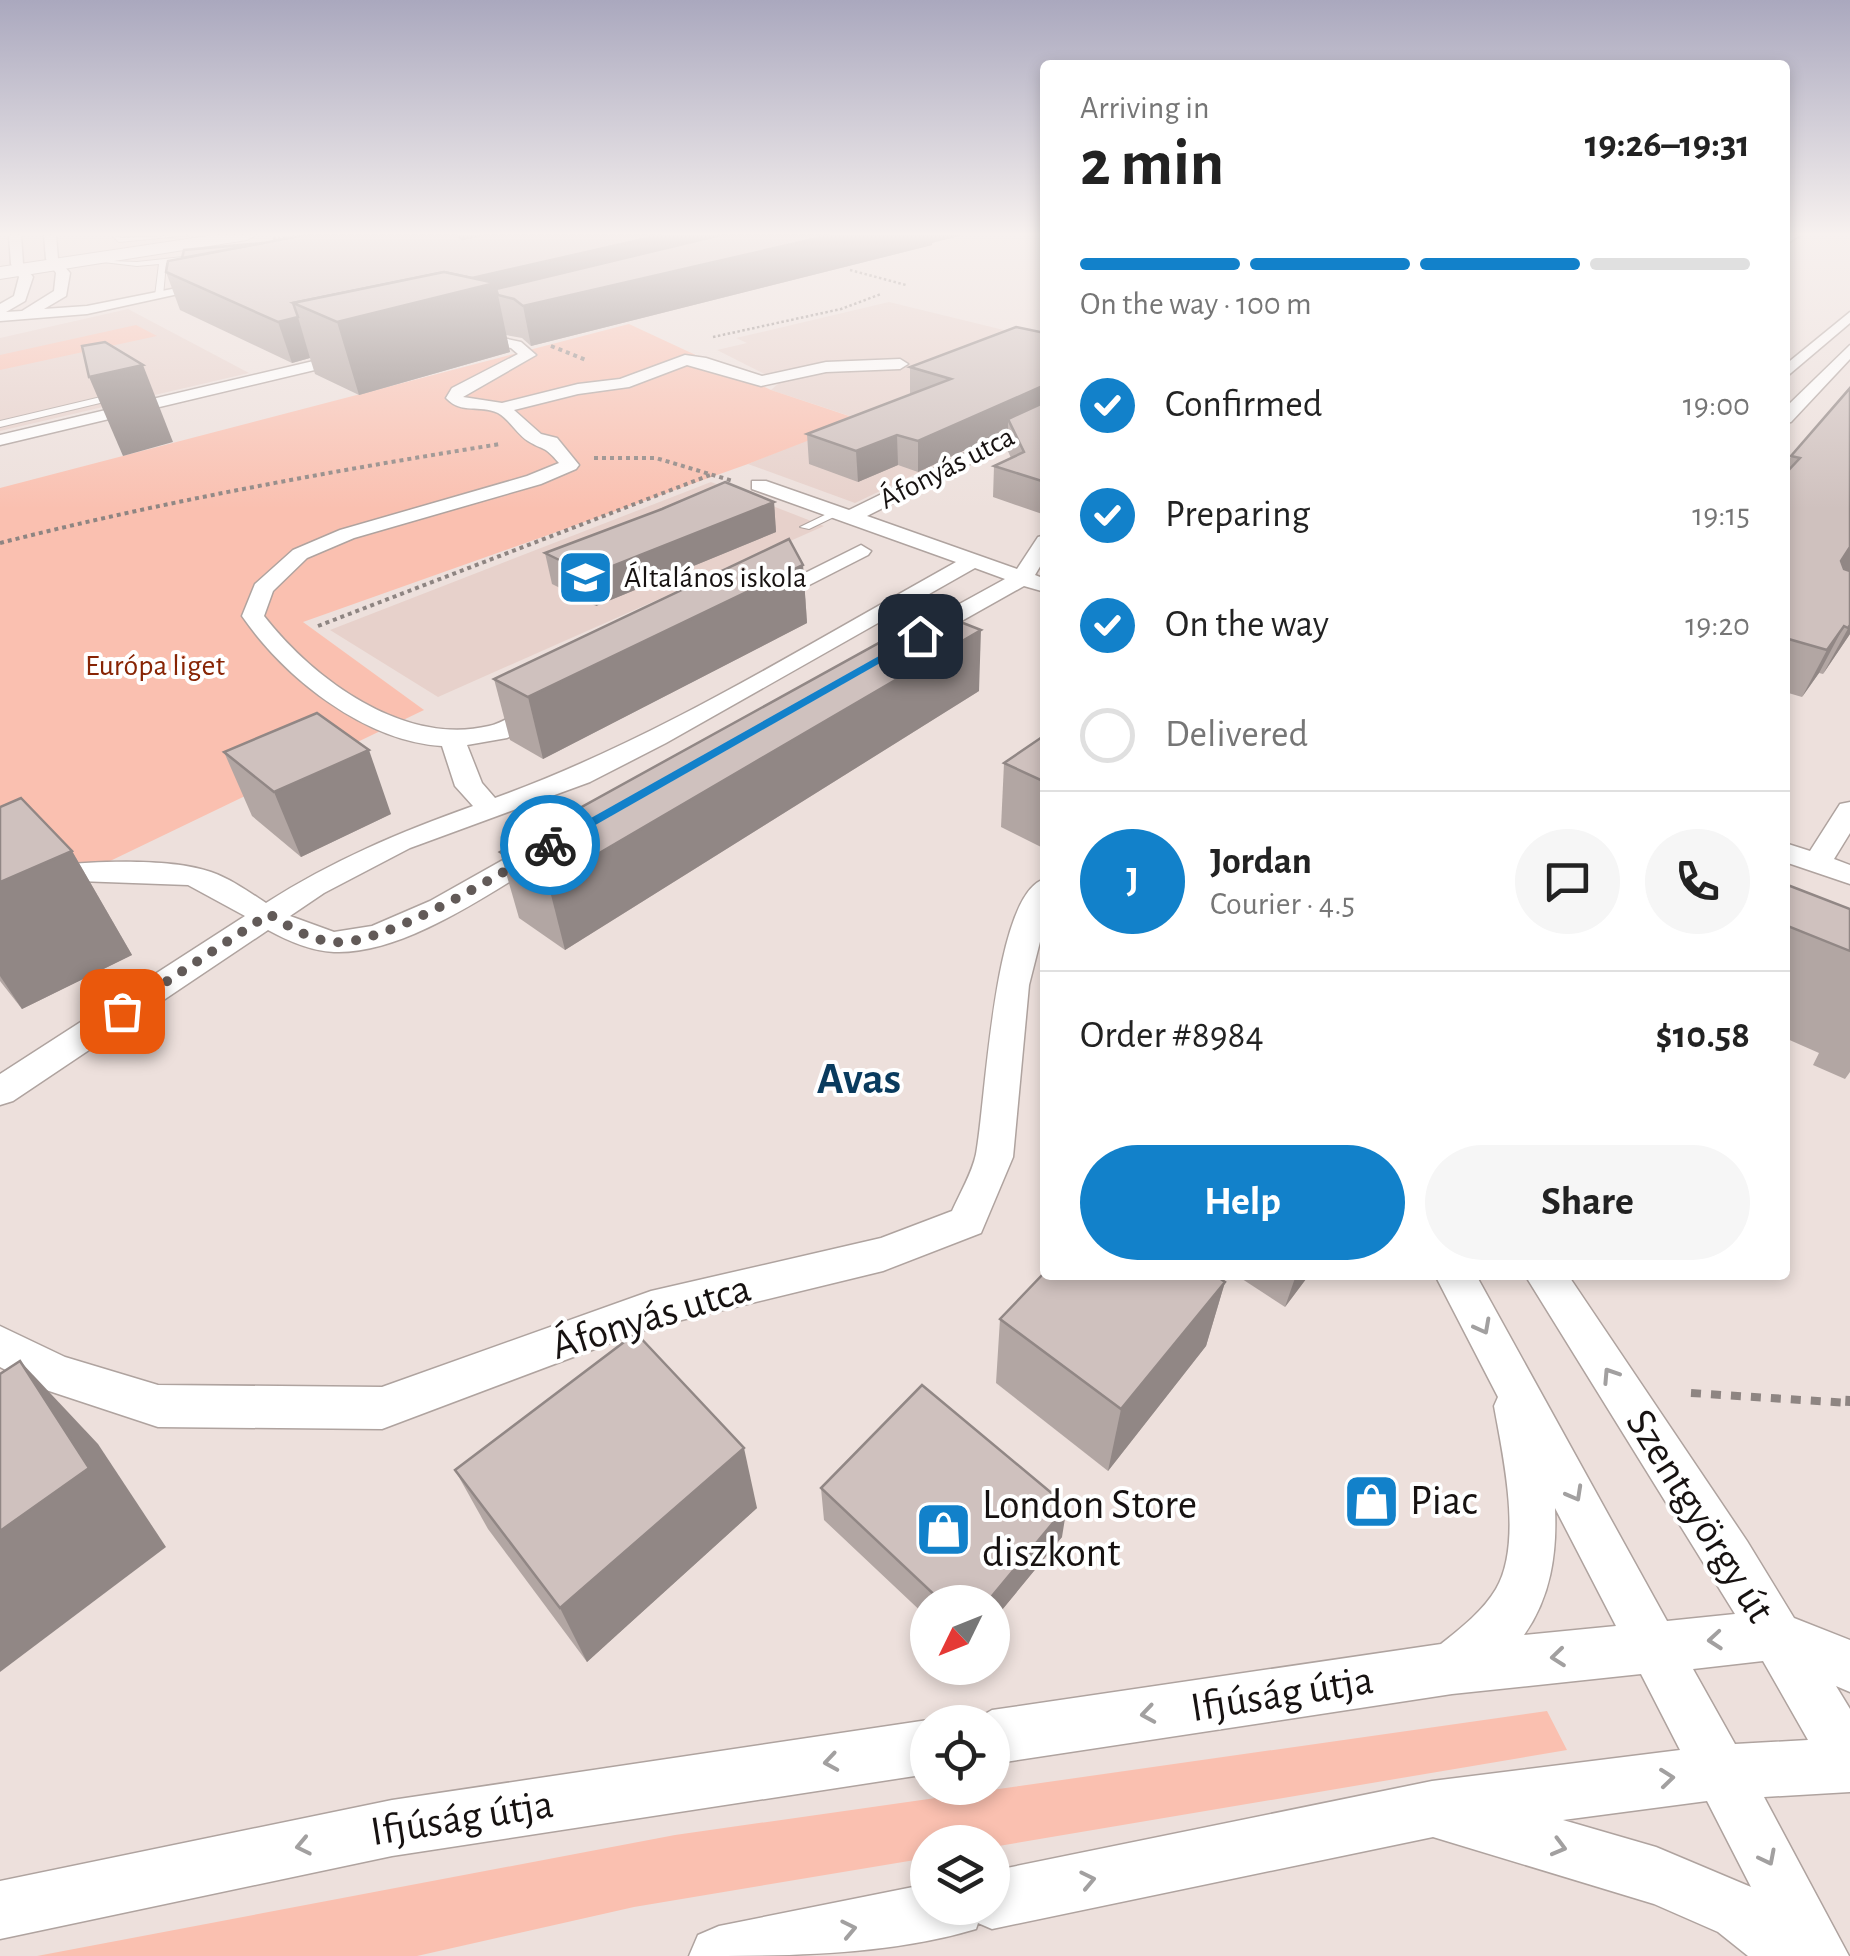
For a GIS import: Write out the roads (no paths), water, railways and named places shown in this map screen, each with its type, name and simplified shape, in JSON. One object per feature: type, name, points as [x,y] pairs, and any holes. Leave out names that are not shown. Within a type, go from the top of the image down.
[{"type":"street","points":[[465,337],[487,326]]},
{"type":"street","points":[[1790,368],[1838,326]]},
{"type":"street","points":[[439,336],[516,345],[528,355],[458,391],[454,398],[464,404],[502,408],[578,389],[623,384],[686,360],[701,361],[761,381],[826,367],[900,364]]},
{"type":"street","points":[[0,440],[382,350]]},
{"type":"street","points":[[1790,352],[1847,358]]},
{"type":"street","points":[[1790,413],[1847,358]]},
{"type":"street","points":[[0,457],[368,365]]},
{"type":"street","points":[[502,408],[536,438],[551,442],[570,465],[559,472],[347,534],[300,554],[263,589],[253,616],[266,636],[301,668],[381,720],[435,741],[498,733],[567,698]]},
{"type":"street","name":"Áfonyás utca","points":[[844,515],[1040,420]]},
{"type":"street","name":"Áfonyás utca","points":[[758,489],[1033,582]]},
{"type":"street","name":"Áfonyás utca","points":[[740,612],[860,551]]},
{"type":"street","points":[[0,1092],[312,886],[400,842],[580,776],[657,738],[973,561]]},
{"type":"street","points":[[885,655],[1033,582]]},
{"type":"street","points":[[452,740],[469,786],[492,810]]},
{"type":"street","points":[[1816,863],[1850,810]]},
{"type":"street","points":[[0,886],[26,877],[90,870],[199,878],[301,934],[336,943],[382,932],[443,906],[562,838]]},
{"type":"street","points":[[1790,854],[1850,874]]},
{"type":"street","name":"Áfonyás utca","points":[[0,1345],[55,1374],[158,1406],[382,1408],[651,1310],[884,1254],[967,1222],[994,1158],[1013,985],[1040,893]]},
{"type":"street","points":[[1459,1280],[1819,1956]]},
{"type":"street","name":"Szentgyörgy út","points":[[1547,1280],[1730,1558],[1850,1763]]},
{"type":"street","points":[[1452,1668],[1488,1640],[1520,1596],[1531,1552],[1527,1460],[1511,1378]]},
{"type":"street","points":[[1774,1635],[1850,1666]]},
{"type":"street","name":"Ifjúság útja","points":[[1010,1734],[1452,1668],[1774,1635]]},
{"type":"street","name":"Ifjúság útja","points":[[0,1910],[392,1828],[910,1750]]},
{"type":"street","points":[[1010,1896],[1432,1810],[1724,1772],[1850,1763]]},
{"type":"street","points":[[1432,1810],[1656,1876],[1739,1911],[1794,1956]]},
{"type":"street","points":[[719,1956],[910,1917]]},
{"type":"lane","points":[[0,424],[129,394],[117,386]]},
{"type":"lane","points":[[805,527],[844,515]]},
{"type":"place","name":"Általános iskola","points":[[585,578]]},
{"type":"place","name":"Piac","points":[[1371,1501]]},
{"type":"place","name":"London Store diszkont","points":[[943,1529]]},
{"type":"district","name":"Avas","points":[[859,1079]]},
{"type":"park label","name":"Európa liget","points":[[155,666]]}]
